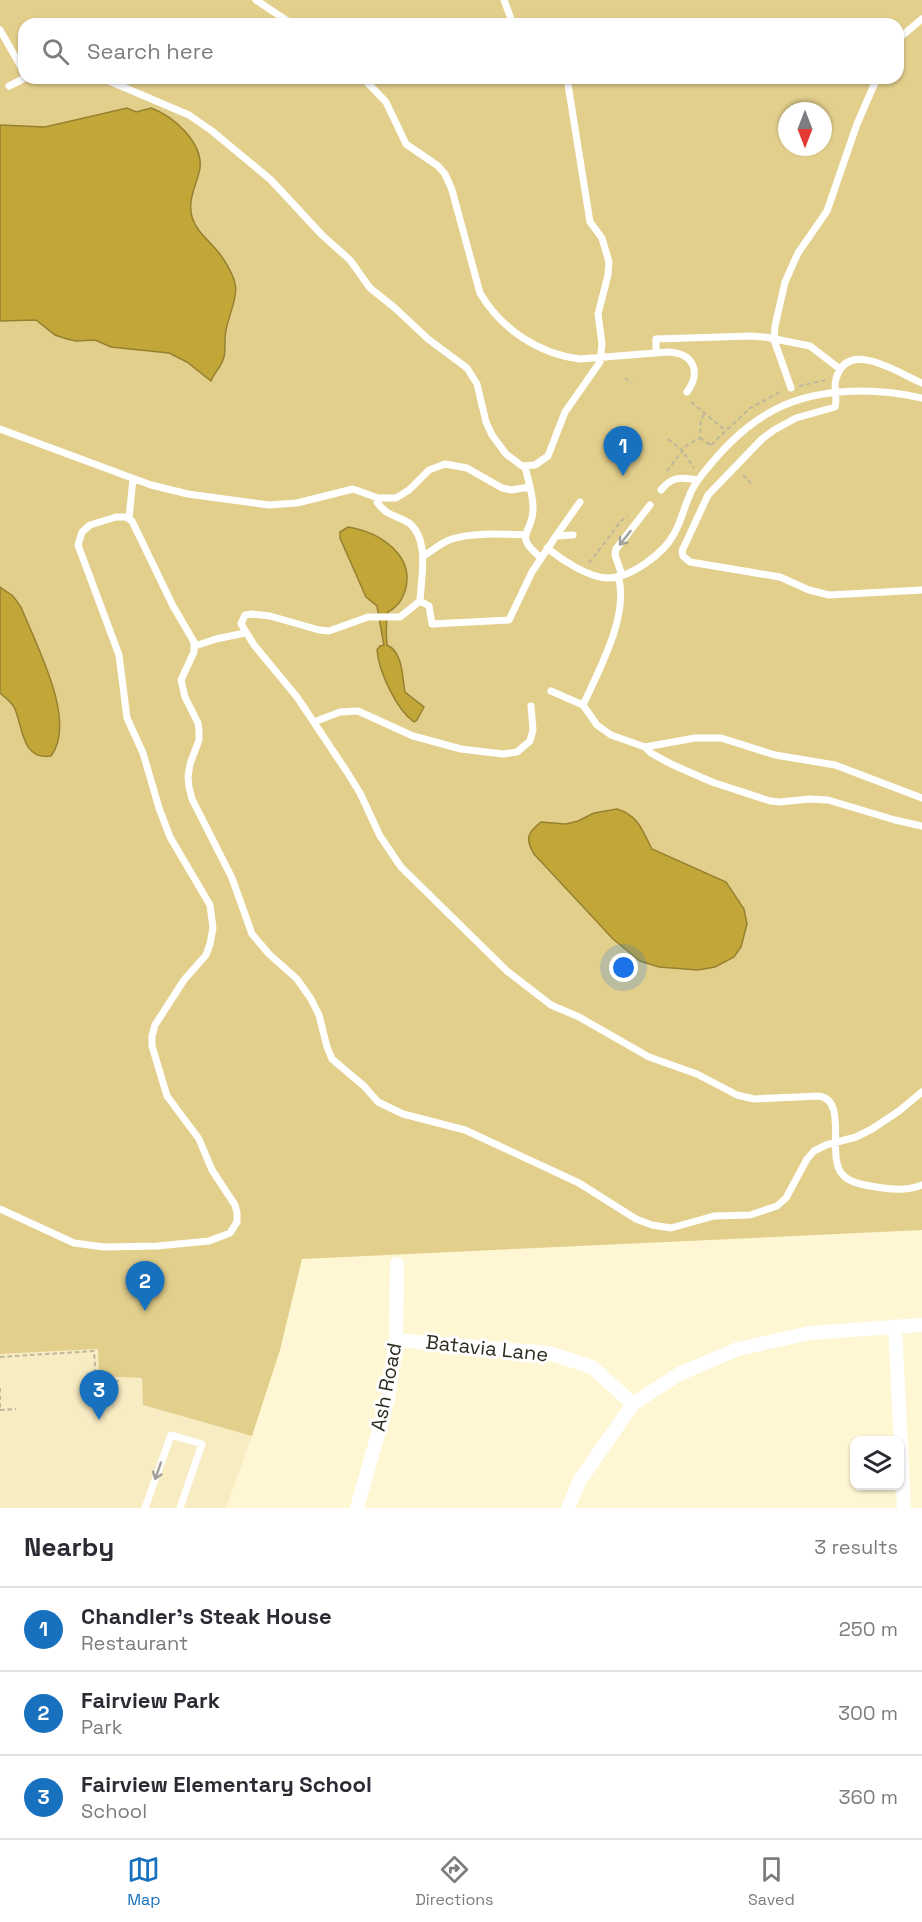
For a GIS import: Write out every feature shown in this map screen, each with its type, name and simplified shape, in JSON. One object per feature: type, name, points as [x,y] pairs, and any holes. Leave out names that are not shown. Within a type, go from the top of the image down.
[{"type":"street","name":"Ash Road","points":[[357,1508],[388,1399],[396,1340],[397,1264]]},
{"type":"street","points":[[568,1508],[580,1480],[633,1404],[679,1374],[738,1349],[810,1333],[922,1325]]},
{"type":"street","points":[[895,1326],[904,1508]]},
{"type":"street","name":"Batavia Lane","points":[[396,1340],[549,1353],[592,1367],[633,1404]]},
{"type":"lane","points":[[256,0],[283,18]]},
{"type":"lane","points":[[504,0],[511,18]]},
{"type":"lane","points":[[904,34],[922,19]]},
{"type":"lane","points":[[0,30],[18,62]]},
{"type":"lane","points":[[9,86],[18,82]]},
{"type":"lane","points":[[116,84],[189,114],[271,180],[316,229],[350,260],[370,288],[428,339],[470,371],[479,389],[486,422],[492,435],[507,454],[525,467],[535,465],[548,456],[565,412],[599,365],[602,357],[598,314],[608,275],[608,255],[602,238],[590,222],[568,84]]},
{"type":"lane","points":[[369,84],[386,102],[406,144],[435,164],[447,179],[477,286],[488,304],[516,333],[540,349],[571,358],[678,353],[693,365],[695,378],[687,392]]},
{"type":"lane","points":[[791,388],[774,340],[775,327],[790,269],[827,211],[856,124],[874,84]]},
{"type":"lane","points":[[656,353],[656,339],[751,336],[810,346],[840,369]]},
{"type":"lane","points":[[922,383],[869,360],[855,359],[840,369],[835,380],[835,407],[806,414],[771,432],[708,495],[683,549],[683,556],[690,562],[780,577],[809,590],[829,595],[922,590]]},
{"type":"lane","points":[[547,548],[584,570],[606,578],[620,575],[652,559],[670,542],[698,480],[740,435],[765,415],[794,402],[835,393],[878,392],[922,398]]},
{"type":"lane","points":[[0,429],[133,479],[188,494],[269,505],[297,503],[353,489],[378,498],[391,499],[410,490],[429,470],[445,464],[467,468],[502,488],[511,490],[530,487]]},
{"type":"lane","points":[[525,467],[533,511],[526,535],[530,547],[541,558]]},
{"type":"lane","points":[[661,490],[668,482],[676,478],[698,480]]},
{"type":"lane","points":[[133,479],[129,518],[195,646]]},
{"type":"lane","points":[[378,498],[379,506],[411,525],[424,555],[420,601],[400,617],[368,617],[341,628],[324,631],[270,616],[248,614],[243,617],[241,624],[297,697],[354,782],[380,836],[401,867],[491,956],[547,1003],[588,1022],[640,1053],[697,1074],[738,1095],[754,1099],[818,1096],[828,1099],[833,1108],[838,1169],[845,1177],[852,1181],[899,1190],[922,1185]]},
{"type":"lane","points":[[420,601],[429,606],[432,624],[509,620],[547,548],[580,502]]},
{"type":"lane","points":[[583,705],[613,638],[622,590],[615,555],[616,549],[650,505]]},
{"type":"lane","points":[[0,1209],[74,1243],[104,1247],[157,1246],[209,1241],[230,1233],[237,1222],[235,1205],[212,1170],[199,1139],[167,1096],[152,1047],[155,1025],[187,975],[206,955],[213,928],[210,905],[170,837],[143,753],[127,718],[119,655],[78,545],[82,532],[90,525],[116,517],[129,518]]},
{"type":"lane","points":[[424,555],[456,538],[507,534],[526,535]]},
{"type":"lane","points":[[556,536],[573,535]]},
{"type":"lane","points":[[246,633],[195,646],[181,680],[185,697],[200,730],[188,777],[192,799],[232,878],[252,934],[269,954],[293,975],[311,999],[319,1015],[332,1059],[364,1086],[378,1102],[403,1114],[465,1130],[579,1183],[636,1219],[664,1228],[683,1226],[714,1216],[750,1215],[777,1206],[786,1198],[811,1154],[819,1148],[856,1137],[872,1129],[922,1092]]},
{"type":"lane","points":[[551,691],[583,705],[605,731],[617,738],[645,747],[651,753],[701,778],[770,801],[828,800],[922,826]]},
{"type":"lane","points":[[314,722],[340,712],[358,711],[413,736],[461,749],[503,754],[517,752],[530,741],[533,730],[531,706]]},
{"type":"lane","points":[[645,747],[695,738],[721,738],[775,755],[835,765],[922,798]]},
{"type":"lane","points":[[145,1508],[171,1435],[202,1444],[180,1508]]},
{"type":"path","points":[[625,378],[632,383]]},
{"type":"path","points":[[688,400],[725,430]]},
{"type":"path","points":[[700,438],[701,419],[705,413]]},
{"type":"path","points":[[700,438],[711,445]]},
{"type":"path","points":[[662,478],[682,450],[700,438]]},
{"type":"path","points":[[668,439],[682,450],[693,466],[698,480]]},
{"type":"path","points":[[584,570],[621,521],[629,515]]},
{"type":"path","points":[[0,1357],[94,1351],[96,1379],[119,1381]]},
{"type":"path","points":[[0,1388],[0,1410],[16,1409]]},
{"type":"shaded area","points":[[0,0],[922,0],[922,1230],[302,1259],[280,1350],[252,1436],[143,1405],[142,1378],[99,1376],[98,1349],[0,1354]]},
{"type":"shaded area","points":[[127,108],[136,112],[151,108],[168,117],[185,131],[200,158],[200,168],[191,204],[192,217],[201,233],[229,268],[236,293],[225,333],[224,357],[211,381],[187,362],[169,353],[111,347],[95,340],[67,339],[55,335],[36,320],[0,321],[0,125],[45,127]]},
{"type":"shaded area","points":[[348,527],[383,540],[400,556],[405,567],[407,578],[405,591],[398,604],[388,612],[387,645],[392,648],[399,659],[405,692],[424,707],[414,722],[395,699],[381,669],[377,650],[384,645],[377,606],[366,597],[340,538],[340,532]]},
{"type":"shaded area","points":[[0,587],[13,596],[21,607],[51,682],[60,723],[58,741],[51,756],[41,756],[28,747],[14,707],[0,693]]},
{"type":"shaded area","points":[[617,809],[635,820],[652,849],[726,882],[744,909],[747,924],[741,947],[734,957],[715,967],[698,970],[659,967],[640,961],[613,939],[531,849],[530,833],[541,822],[566,824],[594,813]]},
{"type":"shaded area","points":[[98,1349],[100,1376],[142,1378],[143,1405],[252,1436],[226,1508],[0,1508],[0,1354]]},
{"type":"place","name":"Chandler's Steak House","points":[[623,476]]},
{"type":"place","name":"Fairview Park","points":[[145,1311]]},
{"type":"place","name":"Fairview Elementary School","points":[[99,1420]]}]
